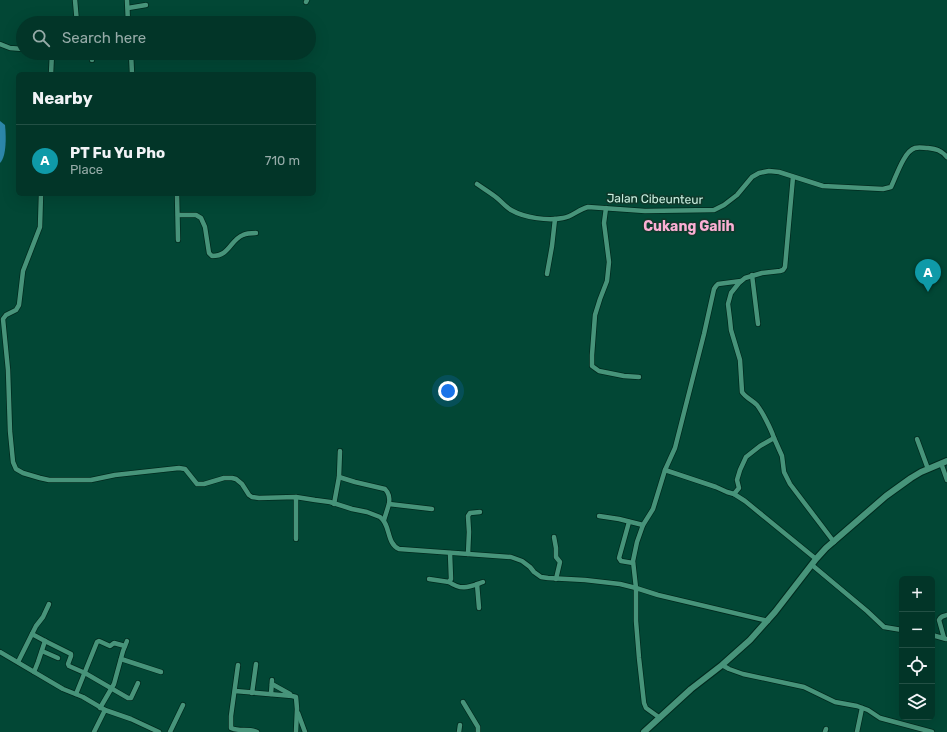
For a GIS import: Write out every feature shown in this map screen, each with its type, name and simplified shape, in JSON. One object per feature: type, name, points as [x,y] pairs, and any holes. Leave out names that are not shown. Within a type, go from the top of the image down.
[{"type":"street","points":[[75,0],[76,16]]},
{"type":"street","points":[[127,0],[128,16]]},
{"type":"street","points":[[128,8],[146,5]]},
{"type":"street","points":[[0,44],[16,48]]},
{"type":"street","points":[[51,72],[52,60]]},
{"type":"street","points":[[131,60],[132,72]]},
{"type":"street","name":"Jalan Cibeunteur","points":[[477,184],[511,210],[519,214],[540,219],[565,218],[586,207],[651,211],[714,210],[724,205],[737,195],[748,180],[759,173],[769,171],[779,172],[823,186],[883,189],[891,187],[900,165],[912,150],[916,148],[941,151],[947,157]]},
{"type":"street","points":[[793,177],[785,267],[780,271],[745,278],[731,293],[728,304],[731,330],[740,360],[742,392],[760,410],[770,428],[782,456],[783,468],[790,484],[834,542]]},
{"type":"street","points":[[42,196],[40,228],[23,271],[19,305],[16,310],[6,315],[3,319],[8,370],[10,431],[13,462],[16,469],[22,473],[49,480],[91,480],[114,475],[182,468],[187,471],[196,484],[204,484],[224,478],[232,478],[238,480],[252,497],[315,500],[372,514],[384,520]]},
{"type":"street","points":[[177,196],[178,240]]},
{"type":"street","points":[[606,208],[604,223],[609,262],[607,281],[595,315],[592,366],[599,371],[624,376],[639,377]]},
{"type":"street","points":[[178,215],[196,215],[201,218],[205,227],[207,248],[212,256],[223,253],[242,235],[256,233]]},
{"type":"street","points":[[547,274],[555,219]]},
{"type":"street","points":[[752,276],[758,324]]},
{"type":"street","points":[[660,718],[646,708],[644,703],[636,621],[636,588],[633,563],[637,542],[643,525],[653,509],[665,470],[675,448],[714,289],[718,284],[741,281]]},
{"type":"street","points":[[734,494],[739,488],[737,480],[746,457],[760,446],[774,438]]},
{"type":"street","points":[[917,439],[928,469]]},
{"type":"street","points":[[334,504],[339,477],[340,451]]},
{"type":"street","points":[[644,732],[691,689],[722,665],[750,640],[768,621],[816,558],[886,496],[911,478],[944,462],[947,480]]},
{"type":"street","points":[[665,470],[734,494],[745,501],[816,558]]},
{"type":"street","points":[[339,477],[385,489],[387,491],[389,495],[389,504],[384,520],[392,544],[395,548],[511,557],[526,564],[538,576],[556,579],[585,580],[620,584],[658,595],[768,621]]},
{"type":"street","points":[[296,498],[296,539]]},
{"type":"street","points":[[389,504],[432,509]]},
{"type":"street","points":[[468,554],[468,516],[470,513],[480,512]]},
{"type":"street","points":[[599,516],[643,525]]},
{"type":"street","points":[[629,522],[619,558],[621,561],[633,563]]},
{"type":"street","points":[[554,537],[556,558],[560,562],[556,579]]},
{"type":"street","points":[[449,582],[451,579],[450,553]]},
{"type":"street","points":[[812,565],[884,627],[899,630]]},
{"type":"street","points":[[429,579],[449,582],[458,587],[468,587],[483,582]]},
{"type":"street","points":[[477,584],[479,608]]},
{"type":"street","points":[[18,662],[49,604]]},
{"type":"street","points":[[946,638],[939,620],[942,616],[947,615]]},
{"type":"street","points":[[32,634],[71,654],[68,664],[69,666],[85,673],[130,699],[138,683]]},
{"type":"street","points":[[935,636],[946,638]]},
{"type":"street","points":[[34,672],[44,641]]},
{"type":"street","points":[[76,694],[98,642],[110,646],[114,643],[126,644],[116,678],[94,732]]},
{"type":"street","points":[[42,651],[58,658]]},
{"type":"street","points":[[0,652],[64,689],[103,709],[131,719],[158,732]]},
{"type":"street","points":[[121,659],[161,672]]},
{"type":"street","points":[[252,693],[256,664]]},
{"type":"street","points":[[238,665],[231,716],[232,728],[235,730],[257,732]]},
{"type":"street","points":[[722,665],[743,674],[804,687],[835,702],[868,710],[880,718],[932,732]]},
{"type":"street","points":[[271,694],[272,682],[292,696],[296,697],[296,732]]},
{"type":"street","points":[[235,691],[292,696]]},
{"type":"street","points":[[463,702],[478,726],[478,732]]},
{"type":"street","points":[[170,732],[183,705]]},
{"type":"street","points":[[857,732],[862,708]]},
{"type":"street","points":[[297,709],[305,732]]},
{"type":"street","points":[[459,732],[460,725]]},
{"type":"water","points":[[0,121],[5,125],[6,139],[4,155],[0,163]]},
{"type":"place","name":"PT Fu Yu Pho","points":[[928,292]]},
{"type":"district","name":"Cukang Galih","points":[[689,226]]}]
